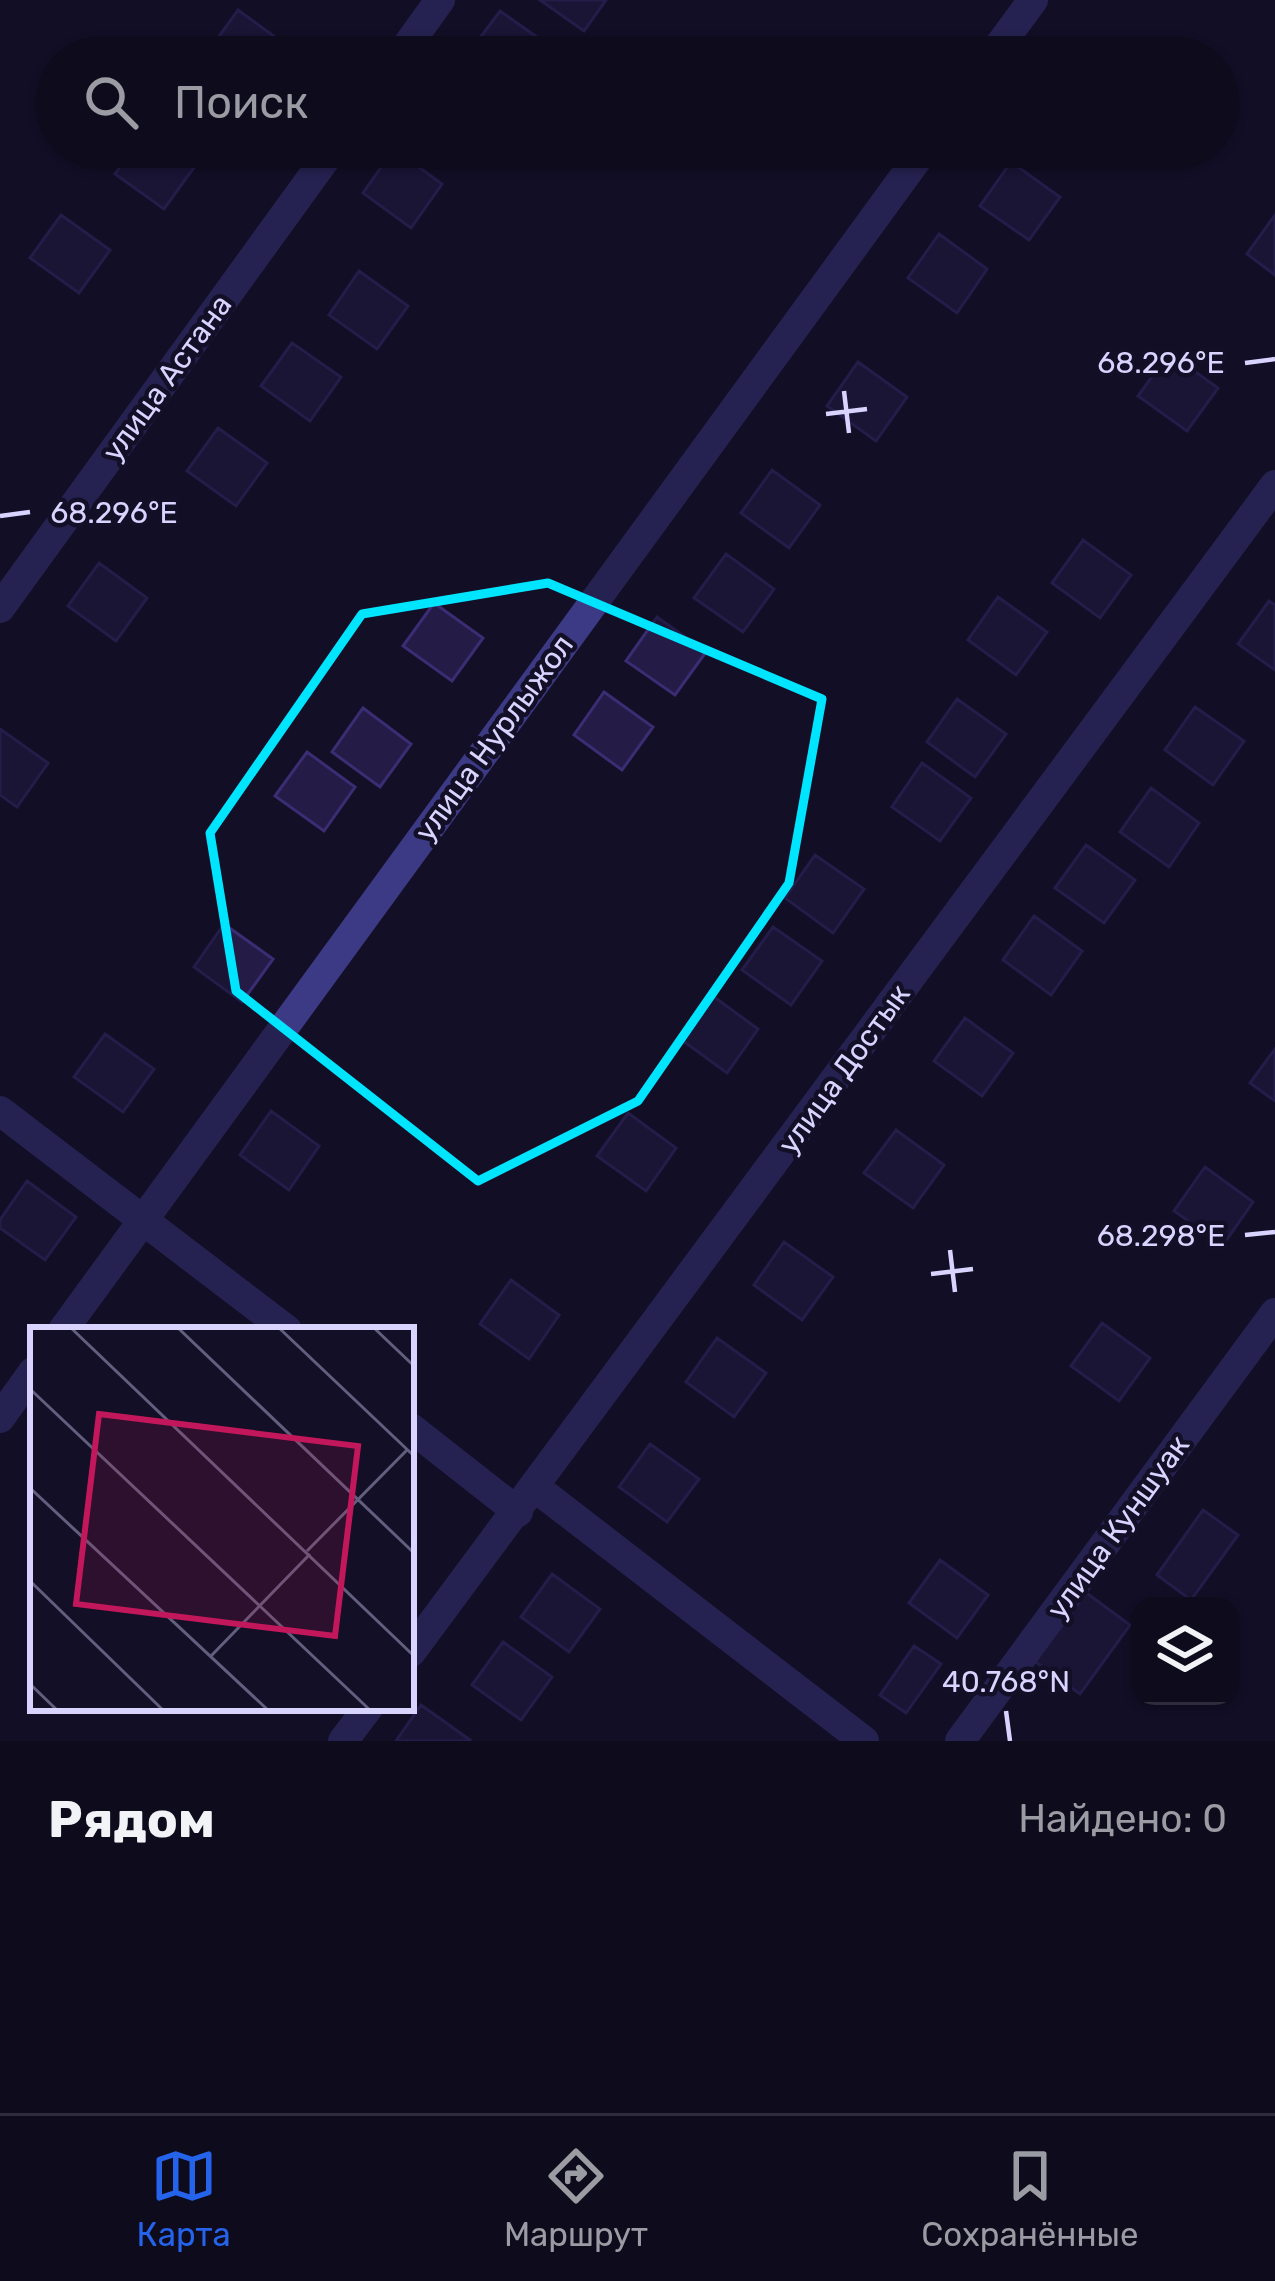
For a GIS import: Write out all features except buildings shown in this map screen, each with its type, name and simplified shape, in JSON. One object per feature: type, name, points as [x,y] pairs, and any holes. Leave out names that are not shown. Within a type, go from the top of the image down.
[{"type":"street","points":[[414,36],[440,0]]},
{"type":"street","points":[[1006,36],[1033,0]]},
{"type":"street","name":"улица Астана","points":[[0,608],[319,168]]},
{"type":"street","name":"улица Нурлыжол","points":[[65,1327],[911,168]]},
{"type":"street","name":"улица Достык","points":[[414,1648],[1275,485]]},
{"type":"street","points":[[0,1111],[283,1327]]},
{"type":"street","name":"улица Куншуак","points":[[960,1741],[1275,1312]]},
{"type":"street","points":[[0,1418],[30,1376]]},
{"type":"street","points":[[414,1430],[527,1500],[864,1741]]},
{"type":"street","points":[[343,1741],[366,1711]]},
{"type":"highlighted area","points":[[548,583],[822,699],[789,883],[638,1101],[478,1181],[236,991],[210,833],[362,614]]}]
